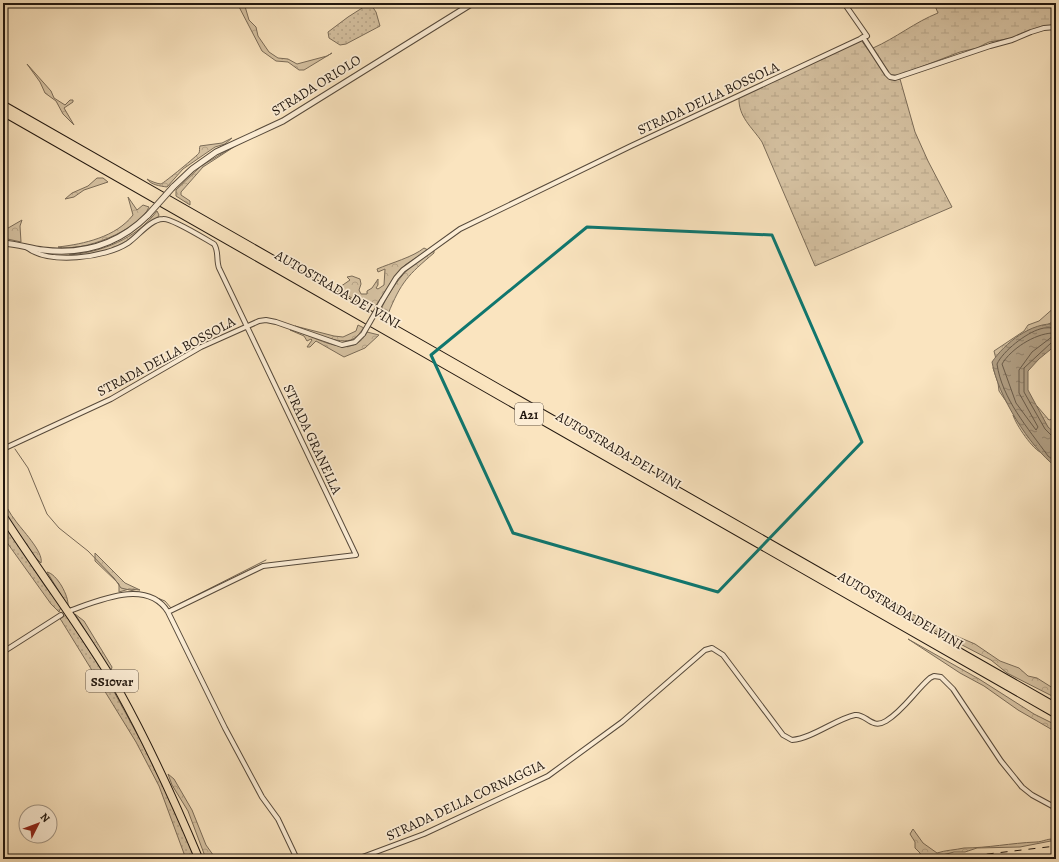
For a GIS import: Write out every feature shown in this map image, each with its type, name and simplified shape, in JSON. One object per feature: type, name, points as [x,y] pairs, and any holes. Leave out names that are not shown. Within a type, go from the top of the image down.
[{"type":"highway","name":"AUTOSTRADA DEI VINI","points":[[3,105],[1056,707]]},
{"type":"highway","name":"AUTOSTRADA DEI VINI","points":[[3,112],[1056,714]]},
{"type":"highway","name":"SS10var","points":[[3,516],[68,611],[118,691],[157,766],[199,859]]},
{"type":"street","name":"STRADA ORIOLO","points":[[3,242],[57,251],[93,248],[123,235],[148,215],[173,187],[192,169],[216,152],[283,121],[473,3]]},
{"type":"street","points":[[844,3],[887,74],[890,77],[895,78],[1012,40],[1038,30],[1056,27]]},
{"type":"street","name":"STRADA DELLA BOSSOLA","points":[[3,449],[111,399],[189,353],[247,326],[262,321],[270,321],[342,345],[355,342],[363,334],[396,278],[403,270],[460,230],[631,146],[865,37]]},
{"type":"street","name":"STRADA GRANELLA","points":[[24,246],[41,254],[74,257],[91,256],[110,251],[126,244],[158,220],[170,220],[216,246],[219,268],[356,555],[263,566],[168,612]]},
{"type":"street","points":[[69,611],[105,598],[128,594],[153,598],[160,602],[168,612],[225,728],[262,797],[280,823],[297,859]]},
{"type":"street","points":[[3,652],[61,615]]},
{"type":"street","name":"STRADA DELLA CORNAGGIA","points":[[357,859],[424,834],[548,776],[622,722],[705,650],[712,648],[723,655],[783,735],[792,740],[821,731],[854,715],[863,717],[874,723],[885,721],[899,710],[930,678],[934,676],[941,677],[959,697],[1014,779],[1032,795],[1056,808]]},
{"type":"highlighted area","points":[[587,227],[772,235],[862,442],[718,592],[513,533],[431,355]]},
{"type":"green space","points":[[237,3],[244,3],[249,20],[256,27],[258,36],[269,52],[278,58],[288,59],[297,64],[327,56],[332,53],[304,70],[299,70],[288,62],[276,61],[262,51]]},
{"type":"green space","points":[[370,3],[376,12],[380,26],[346,44],[340,45],[329,38],[328,32]]},
{"type":"green space","points":[[937,3],[1056,3],[1056,25],[1042,26],[1013,38],[989,42],[977,48],[960,52],[900,75],[890,75],[873,48],[938,13],[935,6]]},
{"type":"green space","points":[[861,40],[888,77],[894,80],[900,79],[915,132],[952,207],[815,266],[762,142],[743,116],[739,104],[739,97]]},
{"type":"green space","points":[[27,64],[51,91],[54,98],[65,105],[70,100],[73,100],[73,102],[64,108],[74,125],[63,114],[56,101],[45,93],[40,82]]},
{"type":"green space","points":[[232,138],[225,144],[215,147],[183,169],[167,187],[153,184],[147,179],[161,184],[197,155],[200,146],[222,143]]},
{"type":"green space","points":[[240,143],[203,167],[181,192],[181,195],[190,201],[190,205],[176,196],[176,190],[201,166]]},
{"type":"green space","points":[[97,178],[103,178],[108,182],[84,190],[74,197],[65,199],[72,193],[88,186]]},
{"type":"green space","points":[[128,197],[137,210],[143,205],[149,207],[143,216],[134,224],[109,238],[95,243],[81,247],[58,247],[78,244],[99,238],[118,229],[133,215]]},
{"type":"green space","points":[[157,211],[159,215],[158,217],[133,237],[111,249],[94,254],[77,256],[69,255],[94,251],[118,242],[139,229],[149,221]]},
{"type":"green space","points":[[22,220],[20,226],[21,242],[3,238],[3,231]]},
{"type":"green space","points":[[424,248],[428,250],[405,265],[393,279],[375,307],[360,303],[337,289],[350,280],[347,277],[352,276],[360,279],[361,284],[359,290],[361,294],[367,294],[367,291],[372,288],[378,279],[378,285],[376,288],[378,289],[384,285],[385,269],[378,272],[377,269],[408,257]]},
{"type":"green space","points":[[434,251],[434,253],[411,274],[401,286],[388,314],[383,311],[382,307],[386,299],[403,274],[426,255]]},
{"type":"green space","points":[[1056,306],[1056,320],[1043,327],[1010,407],[999,391],[993,368],[996,359],[994,351],[1024,331],[1028,325],[1039,321]]},
{"type":"green space","points":[[358,325],[364,328],[356,337],[348,341],[324,337],[295,326],[343,337],[356,331]]},
{"type":"green space","points":[[290,330],[341,346],[351,346],[360,341],[367,332],[379,335],[365,348],[344,357],[316,341],[310,347],[307,347],[312,340],[311,339],[307,341],[304,336]]},
{"type":"green space","points":[[1037,406],[1049,420],[1056,418],[1056,432],[1051,432],[1035,408]]},
{"type":"green space","points":[[1013,415],[1042,453],[1038,451],[1025,437]]},
{"type":"green space","points":[[3,501],[13,518],[36,547],[41,558],[41,563],[35,557],[3,511]]},
{"type":"green space","points":[[3,522],[45,586],[61,607],[59,612],[51,604],[8,544],[3,534]]},
{"type":"green space","points":[[95,553],[125,583],[140,590],[129,589],[119,592],[119,584],[95,561]]},
{"type":"green space","points":[[47,572],[55,577],[62,586],[67,597],[68,606]]},
{"type":"green space","points":[[873,594],[888,599],[914,615],[927,620],[942,630],[975,644],[1000,661],[1019,668],[1028,676],[1037,678],[1056,690],[1056,698],[1007,673],[991,660],[910,618]]},
{"type":"green space","points":[[75,614],[84,621],[112,667],[111,671]]},
{"type":"green space","points":[[66,615],[106,677],[143,745],[189,840],[194,859],[186,859],[159,786],[136,742],[60,619]]},
{"type":"green space","points":[[908,639],[979,679],[1034,714],[1056,725],[1056,732],[1018,710],[984,686],[960,673]]},
{"type":"green space","points":[[168,774],[174,779],[192,810],[206,845],[216,859],[206,859],[188,811],[172,785]]},
{"type":"green space","points":[[913,829],[923,843],[937,853],[964,848],[1039,842],[1051,839],[1056,840],[1020,847],[977,848],[965,852],[954,852],[935,857],[921,857],[920,853],[915,848],[915,842],[910,834]]},
{"type":"water","points":[[1056,324],[1056,345],[1039,359],[1028,371],[1028,390],[1048,427],[1056,434],[1056,467],[1035,447],[1025,434],[1001,390],[992,362],[1011,341],[1028,330],[1037,326]]},
{"type":"waterway","points":[[15,449],[28,468],[47,514],[59,528],[88,551],[114,578],[121,588],[147,594]]},
{"type":"waterway","points":[[179,604],[266,560]]},
{"type":"waterway","points":[[152,596],[165,601],[171,608]]},
{"type":"railway","points":[[945,859],[1056,846]]}]
